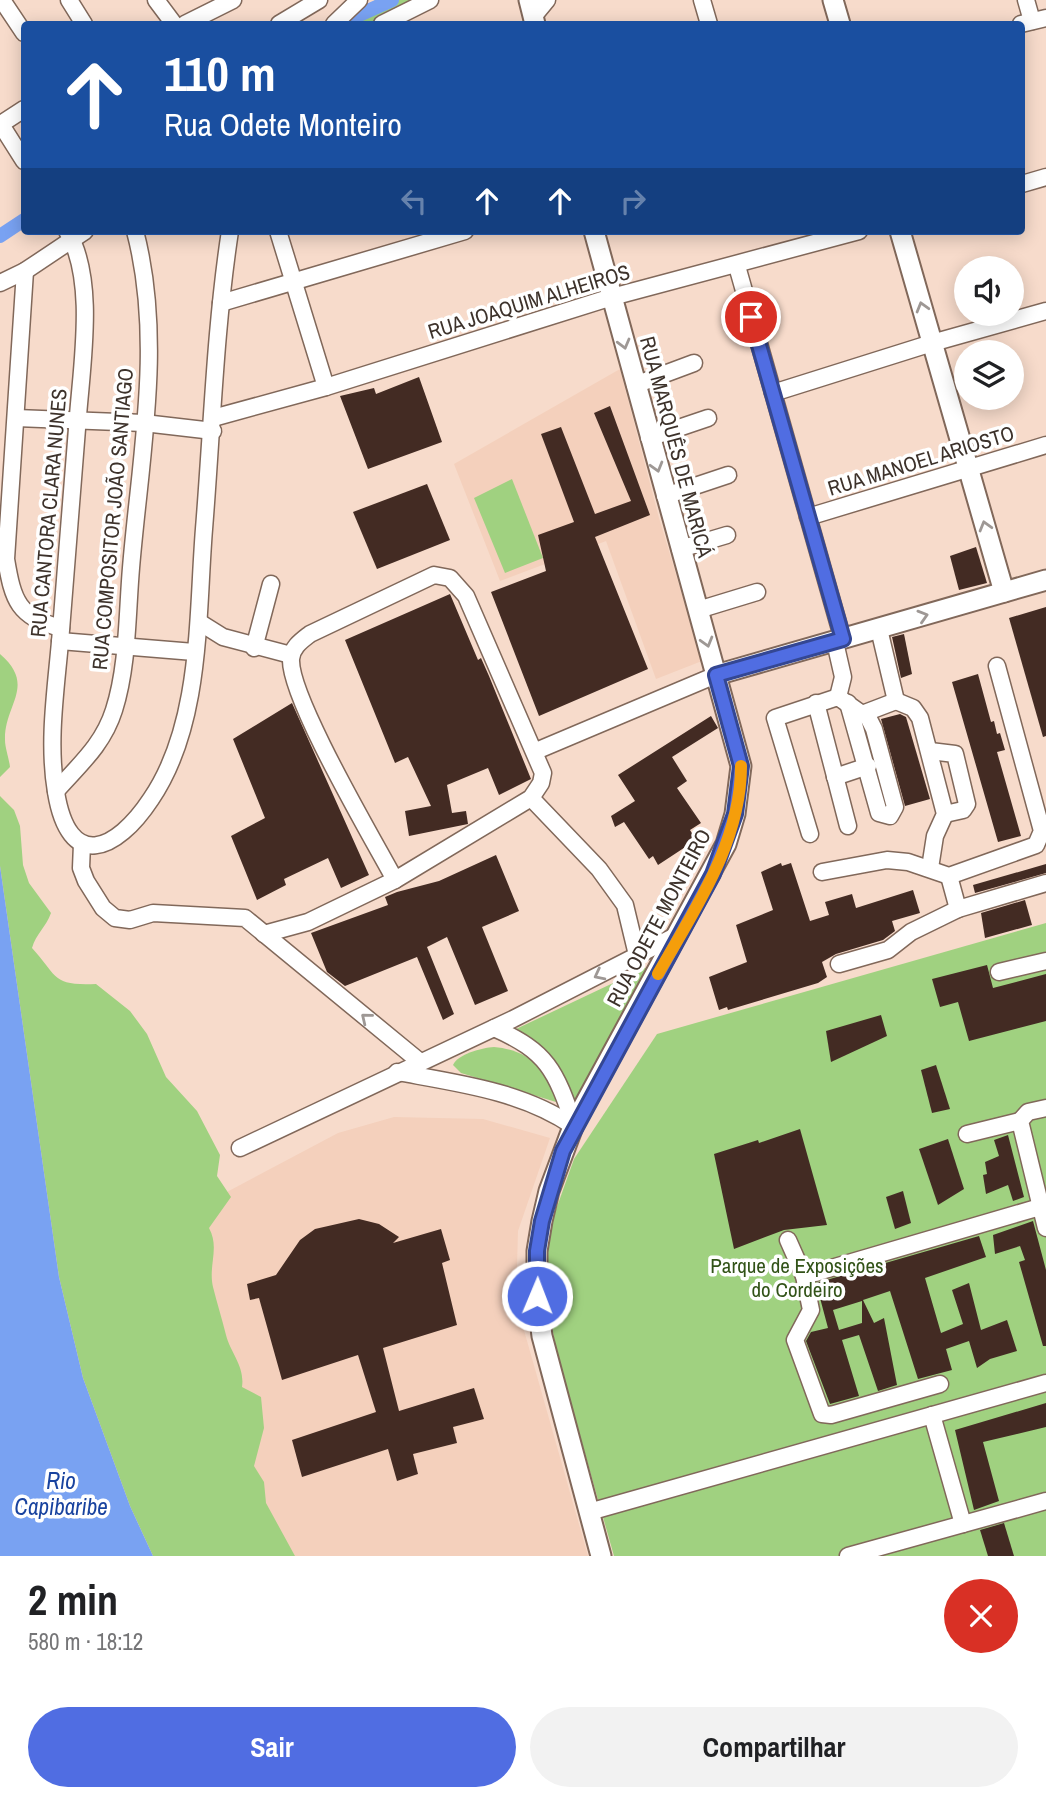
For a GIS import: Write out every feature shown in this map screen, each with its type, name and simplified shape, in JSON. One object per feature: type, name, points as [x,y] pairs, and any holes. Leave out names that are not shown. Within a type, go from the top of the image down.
[{"type":"main road","points":[[833,0],[835,21]]},
{"type":"main road","name":"RUA MARQUÊS DE MARICÁ","points":[[595,235],[716,675]]},
{"type":"main road","points":[[901,235],[1004,592]]},
{"type":"main road","points":[[716,675],[1046,580]]},
{"type":"main road","name":"RUA ODETE MONTEIRO","points":[[601,1556],[542,1336],[537,1296],[537,1251],[549,1191],[574,1125],[681,933],[726,844],[741,782],[737,744],[716,675]]},
{"type":"street","points":[[69,0],[81,21]]},
{"type":"street","points":[[156,0],[171,21]]},
{"type":"street","points":[[177,21],[232,0]]},
{"type":"street","points":[[282,21],[295,6],[319,0]]},
{"type":"street","points":[[337,21],[359,0]]},
{"type":"street","points":[[388,21],[430,0]]},
{"type":"street","points":[[532,14],[547,0]]},
{"type":"street","points":[[702,0],[708,21]]},
{"type":"street","points":[[1026,0],[1033,21]]},
{"type":"street","points":[[5,3],[21,28]]},
{"type":"street","points":[[21,111],[0,123],[21,156]]},
{"type":"street","points":[[1025,183],[1046,177]]},
{"type":"street","points":[[0,283],[25,271],[73,235]]},
{"type":"street","name":"RUA CANTORA CLARA NUNES","points":[[74,235],[84,295],[78,420],[53,730],[55,791],[64,824],[82,844]]},
{"type":"street","name":"RUA COMPOSITOR JOÃO SANTIAGO","points":[[55,791],[95,751],[104,734],[114,709],[124,645],[149,362],[146,299],[136,235]]},
{"type":"street","points":[[230,235],[221,303],[199,622],[179,744],[150,801],[108,844],[96,847],[82,844],[81,868],[103,908],[115,918],[130,920],[153,913],[245,918],[419,1061]]},
{"type":"street","points":[[279,235],[296,281],[326,387]]},
{"type":"street","points":[[221,303],[452,235]]},
{"type":"street","name":"RUA JOAQUIM ALHEIROS","points":[[213,425],[612,297],[737,266],[845,235]]},
{"type":"street","points":[[737,266],[808,517],[839,641],[843,700],[867,766],[879,813],[890,816],[895,807],[874,729],[866,713]]},
{"type":"street","points":[[25,271],[16,418],[6,451],[6,559],[14,598],[33,620],[61,635],[194,652]]},
{"type":"street","points":[[773,393],[932,342],[1046,311]]},
{"type":"street","points":[[635,384],[694,363]]},
{"type":"street","points":[[16,418],[213,425]]},
{"type":"street","points":[[649,438],[708,418]]},
{"type":"street","name":"RUA MANOEL ARIOSTO","points":[[808,517],[1046,445]]},
{"type":"street","points":[[665,496],[728,475]]},
{"type":"street","points":[[680,549],[727,535]]},
{"type":"street","points":[[264,934],[308,922],[395,880],[531,799],[541,783],[543,773],[536,751],[466,596],[450,578],[434,575],[310,634],[297,644],[291,655],[291,669],[300,694],[395,880]]},
{"type":"street","points":[[254,648],[271,584]]},
{"type":"street","points":[[698,610],[757,592]]},
{"type":"street","points":[[199,622],[223,637],[254,648],[291,655]]},
{"type":"street","points":[[879,629],[896,701]]},
{"type":"street","points":[[822,872],[887,860],[930,868],[949,876],[1029,849],[1041,839],[1042,831],[998,666]]},
{"type":"street","points":[[536,751],[716,675]]},
{"type":"street","points":[[810,834],[774,722],[779,715],[816,703],[843,700],[860,713],[866,713],[896,701],[913,708],[920,718],[945,814],[935,836],[930,868]]},
{"type":"street","points":[[816,703],[848,826]]},
{"type":"street","points":[[930,751],[955,754],[967,804],[963,810],[945,814]]},
{"type":"street","points":[[835,777],[867,766]]},
{"type":"street","points":[[531,799],[590,860],[625,905],[637,955]]},
{"type":"street","points":[[949,876],[958,909]]},
{"type":"street","points":[[839,964],[888,950],[911,932],[958,909],[1046,883]]},
{"type":"street","points":[[240,1148],[419,1061],[494,1028],[681,933]]},
{"type":"street","points":[[999,972],[1046,961]]},
{"type":"street","points":[[494,1028],[526,1042],[546,1062],[560,1083],[574,1125]]},
{"type":"street","points":[[397,1072],[504,1094],[549,1109],[574,1125]]},
{"type":"street","points":[[967,1134],[1020,1121],[1028,1112],[1046,1108]]},
{"type":"street","points":[[1020,1121],[1046,1228]]},
{"type":"street","points":[[804,1276],[1040,1207]]},
{"type":"street","points":[[788,1240],[804,1276],[811,1310],[795,1340],[822,1414],[831,1415],[940,1384]]},
{"type":"street","points":[[589,1512],[1046,1383]]},
{"type":"street","points":[[933,1415],[963,1524]]},
{"type":"street","points":[[848,1556],[1046,1501]]},
{"type":"shaded area","points":[[620,369],[659,518],[702,661],[656,679],[606,541],[500,581],[454,464]]},
{"type":"shaded area","points":[[394,1117],[483,1119],[550,1138],[518,1231],[516,1302],[588,1556],[273,1556],[192,1226],[225,1193],[338,1133]]},
{"type":"green space","points":[[375,0],[421,0],[377,21],[352,21]]},
{"type":"green space","points":[[512,479],[543,558],[505,573],[474,498]]},
{"type":"green space","points":[[0,654],[11,665],[18,686],[6,727],[5,743],[10,767],[0,777]]},
{"type":"green space","points":[[0,796],[14,810],[20,826],[23,865],[29,883],[51,913],[32,948],[63,981],[96,984],[130,1011],[147,1034],[166,1077],[197,1111],[220,1155],[217,1176],[231,1197],[209,1228],[214,1243],[213,1287],[228,1342],[241,1373],[242,1387],[261,1397],[264,1428],[254,1466],[264,1482],[266,1503],[295,1556],[153,1556],[130,1506],[83,1378],[59,1277],[0,866]]},
{"type":"green space","name":"Parque de Exposições do Cordeiro","points":[[1046,923],[1046,1556],[614,1556],[557,1355],[546,1292],[546,1258],[553,1218],[574,1159],[657,1034]]},
{"type":"green space","points":[[647,967],[650,969],[574,1106],[561,1070],[546,1053],[515,1031],[516,1029]]},
{"type":"green space","points":[[494,1047],[517,1052],[535,1063],[548,1080],[556,1102],[461,1073],[453,1065],[465,1055]]},
{"type":"water","name":"Rio Capibaribe","points":[[0,866],[59,1277],[83,1378],[130,1506],[153,1556],[0,1556]]},
{"type":"building","points":[[419,377],[442,442],[368,469],[340,396],[374,388],[376,394]]},
{"type":"building","points":[[610,406],[650,515],[595,537],[648,669],[539,716],[491,592],[546,571],[538,535],[574,522],[541,434],[561,427],[595,514],[631,501],[594,413]]},
{"type":"building","points":[[427,484],[450,540],[377,569],[353,512]]},
{"type":"building","points":[[976,547],[987,583],[959,590],[950,556]]},
{"type":"building","points":[[450,594],[478,660],[481,658],[489,676],[531,779],[499,795],[488,768],[447,785],[452,813],[466,811],[468,824],[409,836],[405,811],[431,806],[408,757],[395,763],[345,640]]},
{"type":"building","points":[[1046,607],[1046,736],[1043,737],[1009,618]]},
{"type":"building","points":[[904,634],[912,674],[901,678],[892,637]]},
{"type":"building","points":[[978,674],[991,722],[994,721],[997,734],[1000,733],[1005,750],[997,752],[1021,836],[998,842],[952,682]]},
{"type":"building","points":[[292,703],[369,875],[341,888],[328,858],[284,879],[286,885],[257,900],[231,836],[265,818],[233,739]]},
{"type":"building","points":[[900,714],[906,717],[930,799],[905,806],[881,719]]},
{"type":"building","points":[[711,716],[718,728],[672,757],[687,781],[677,788],[701,823],[690,830],[696,840],[658,865],[653,856],[649,859],[624,822],[615,827],[611,816],[635,801],[618,775]]},
{"type":"building","points":[[496,855],[519,911],[482,927],[508,991],[475,1005],[447,937],[427,947],[454,1014],[443,1020],[417,957],[345,986],[327,972],[311,933],[388,905],[385,897],[439,881]]},
{"type":"building","points":[[781,863],[782,866],[791,863],[810,921],[829,915],[825,902],[852,894],[856,908],[913,890],[920,913],[892,921],[895,931],[883,940],[836,954],[822,962],[827,977],[818,983],[728,1010],[727,1007],[719,1010],[709,977],[747,962],[736,925],[773,910],[761,872]]},
{"type":"building","points":[[1046,864],[1046,873],[975,893],[973,885]]},
{"type":"building","points":[[1025,900],[1032,925],[985,938],[981,913]]},
{"type":"building","points":[[987,965],[993,988],[1046,974],[1046,1021],[969,1041],[958,1002],[940,1007],[932,979]]},
{"type":"building","points":[[881,1015],[887,1036],[831,1062],[826,1031]]},
{"type":"building","points":[[936,1065],[950,1109],[932,1113],[921,1070]]},
{"type":"building","points":[[800,1129],[827,1225],[784,1230],[734,1249],[714,1154]]},
{"type":"building","points":[[1008,1135],[1024,1197],[1013,1201],[1008,1185],[986,1194],[983,1175],[987,1174],[985,1162],[999,1156],[994,1140]]},
{"type":"building","points":[[948,1139],[964,1189],[938,1205],[919,1149]]},
{"type":"building","points":[[903,1191],[911,1223],[895,1229],[886,1197]]},
{"type":"building","points":[[359,1219],[379,1224],[399,1237],[393,1243],[441,1229],[450,1260],[442,1263],[457,1325],[383,1348],[399,1411],[474,1388],[484,1419],[453,1427],[457,1443],[413,1454],[418,1474],[397,1481],[388,1449],[302,1477],[292,1440],[376,1412],[358,1355],[282,1380],[259,1298],[250,1300],[247,1284],[276,1275],[300,1240],[315,1229]]},
{"type":"building","points":[[1033,1221],[1046,1270],[1046,1346],[1043,1346],[1019,1262],[1025,1260],[1020,1246],[995,1254],[993,1235]]},
{"type":"building","points":[[979,1236],[986,1257],[925,1278],[941,1333],[963,1324],[952,1290],[969,1283],[981,1330],[1007,1320],[1017,1351],[990,1359],[977,1368],[969,1341],[946,1349],[952,1370],[918,1379],[890,1291],[863,1300],[874,1323],[884,1318],[897,1385],[878,1391],[859,1335],[842,1340],[859,1396],[830,1404],[806,1341],[811,1332],[828,1328],[816,1283]],"holes":[[[862,1301],[862,1323],[839,1330],[833,1310]]]},
{"type":"building","points":[[1046,1403],[1046,1427],[983,1442],[999,1501],[974,1510],[955,1430]]},
{"type":"building","points":[[1004,1523],[1014,1556],[988,1556],[980,1530]]},
{"type":"waterway","points":[[346,21],[392,0]]},
{"type":"waterway","points":[[0,236],[21,222]]},
{"type":"slow traffic","points":[[658,974],[713,874],[726,844],[735,814],[741,766]]},
{"type":"route","points":[[537,1296],[537,1251],[542,1221],[549,1191],[574,1124],[713,874],[735,814],[741,766],[716,675],[843,639],[751,317]]}]
